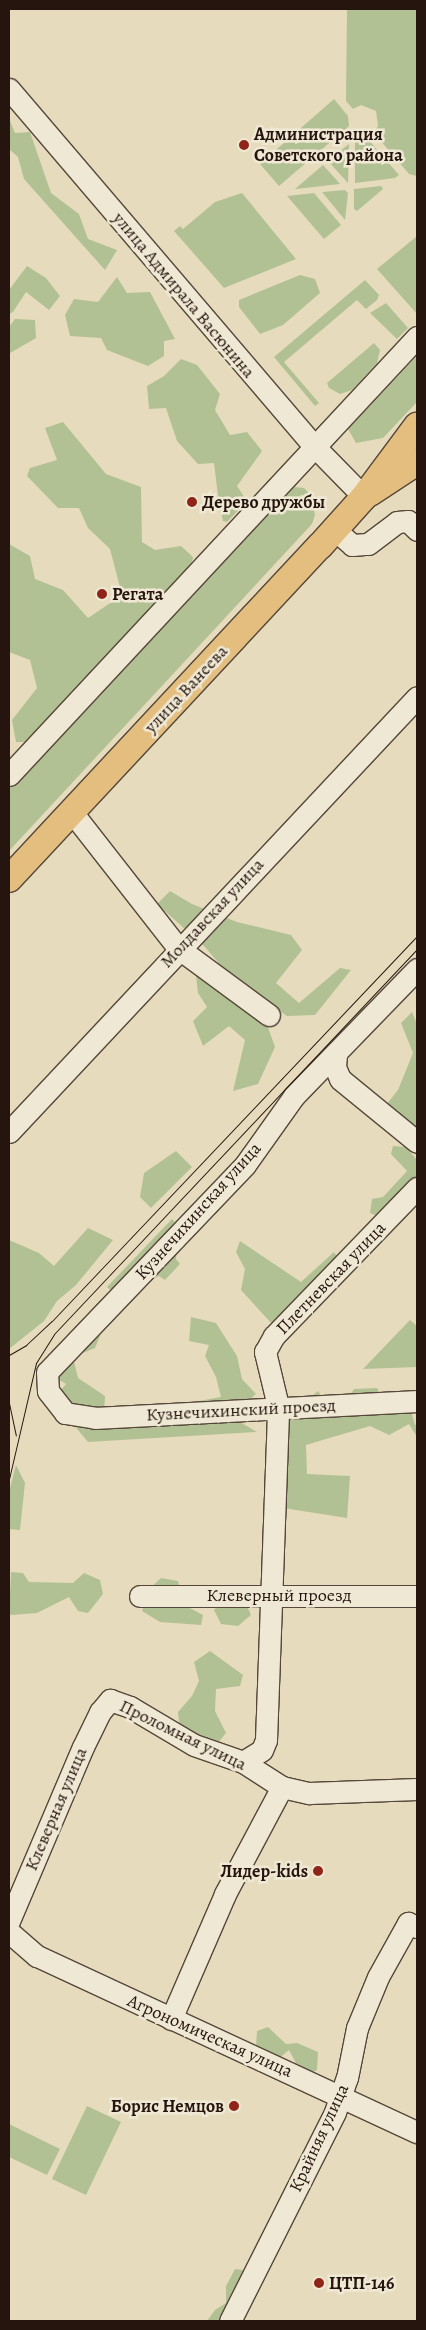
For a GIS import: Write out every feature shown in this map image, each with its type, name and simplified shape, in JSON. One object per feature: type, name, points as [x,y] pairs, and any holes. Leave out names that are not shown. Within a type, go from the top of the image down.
[{"type":"main road","name":"улица Ванеева","points":[[9,879],[364,498],[417,426]]},
{"type":"main road","name":"улица Ванеева","points":[[364,498],[417,462]]},
{"type":"street","name":"улица Адмирала Васюнина","points":[[9,89],[315,447],[364,498]]},
{"type":"street","points":[[9,775],[417,336]]},
{"type":"street","points":[[335,530],[352,545],[368,544],[397,522],[408,521],[417,530]]},
{"type":"street","name":"Молдавская улица","points":[[9,1132],[178,948],[417,696]]},
{"type":"street","points":[[71,811],[178,948],[269,1014]]},
{"type":"street","name":"Кузнечихинская улица","points":[[64,1413],[48,1390],[47,1372],[245,1165],[294,1096],[336,1055],[417,969]]},
{"type":"street","points":[[336,1055],[335,1067],[340,1079],[417,1142]]},
{"type":"street","name":"Плетневская улица","points":[[243,1762],[262,1750],[266,1740],[278,1406],[265,1352],[274,1336],[417,1188]]},
{"type":"street","name":"Кузнечихинский проезд","points":[[64,1413],[95,1418],[278,1406],[417,1401]]},
{"type":"street","name":"Клеверный проезд","points":[[140,1596],[270,1594],[417,1596]]},
{"type":"street","name":"Проломная улица","points":[[110,1700],[130,1708],[194,1745],[243,1762],[282,1787],[309,1793],[417,1789]]},
{"type":"street","name":"Клеверная улица","points":[[9,1921],[83,1747],[100,1712],[110,1700]]},
{"type":"street","points":[[171,2019],[225,1894],[282,1787]]},
{"type":"street","name":"Крайняя улица","points":[[230,2321],[335,2112],[357,2028],[378,1977],[413,1925]]},
{"type":"street","name":"Агрономическая улица","points":[[9,1932],[37,1956],[417,2132]]},
{"type":"green space","points":[[347,9],[417,9],[417,176],[409,174],[374,133],[378,126],[376,111],[361,105],[353,109],[346,101]]},
{"type":"green space","points":[[334,99],[348,116],[349,126],[279,186],[260,164]]},
{"type":"green space","points":[[9,118],[15,133],[30,132],[51,193],[79,214],[88,239],[117,250],[105,270],[24,179],[18,157],[9,149]]},
{"type":"green space","points":[[355,137],[367,138],[399,175],[395,178],[355,183]]},
{"type":"green space","points":[[349,144],[348,183],[328,161]]},
{"type":"green space","points":[[323,165],[340,184],[295,189]]},
{"type":"green space","points":[[381,186],[383,189],[357,211],[354,209],[354,189]]},
{"type":"green space","points":[[345,190],[348,193],[345,220],[322,192]]},
{"type":"green space","points":[[242,193],[296,259],[224,288],[174,231],[180,226],[183,229],[215,202]]},
{"type":"green space","points":[[314,193],[341,225],[324,239],[287,196]]},
{"type":"green space","points":[[417,236],[417,314],[377,269]]},
{"type":"green space","points":[[27,266],[46,278],[60,296],[49,310],[26,292],[13,312],[9,314],[9,290]]},
{"type":"green space","points":[[300,275],[315,279],[320,293],[283,325],[260,334],[239,307],[239,300]]},
{"type":"green space","points":[[117,277],[127,293],[150,292],[175,339],[164,341],[164,356],[148,366],[107,350],[101,338],[70,336],[65,315],[74,299],[98,302]]},
{"type":"green space","points":[[365,280],[379,295],[377,300],[366,309],[357,300],[284,362],[319,403],[315,406],[274,357]]},
{"type":"green space","points":[[386,303],[408,328],[397,339],[370,313]]},
{"type":"green space","points":[[15,319],[35,320],[36,338],[10,353],[9,327]]},
{"type":"green space","points":[[374,343],[380,350],[377,363],[352,390],[340,394],[329,388],[327,383]]},
{"type":"green space","points":[[417,356],[417,402],[383,438],[356,443],[348,429]]},
{"type":"green space","points":[[181,359],[197,365],[220,394],[215,410],[230,435],[247,432],[262,451],[237,486],[247,501],[227,522],[223,521],[219,504],[214,463],[198,464],[177,441],[166,408],[149,409],[147,386],[164,376]]},
{"type":"green space","points":[[63,422],[106,474],[141,487],[142,542],[155,550],[181,546],[193,557],[188,581],[35,742],[16,742],[12,720],[37,688],[30,660],[9,652],[9,544],[30,556],[35,579],[63,590],[88,618],[122,595],[110,549],[88,528],[79,508],[58,508],[27,476],[30,468],[57,460],[45,428]]},
{"type":"green space","points":[[295,487],[304,488],[311,495],[315,515],[312,524],[9,851],[9,783],[287,490]]},
{"type":"green space","points":[[170,891],[192,904],[237,922],[291,935],[302,950],[276,983],[299,1003],[340,968],[351,970],[315,1015],[287,1016],[228,974],[205,947],[157,904]]},
{"type":"green space","points":[[195,967],[265,1019],[275,1047],[258,1084],[233,1091],[245,1040],[229,1026],[203,1046],[193,1021],[207,1007],[198,993]]},
{"type":"green space","points":[[412,1012],[417,1024],[417,1151],[386,1105],[398,1090],[413,1053],[401,1023]]},
{"type":"green space","points":[[393,1146],[406,1147],[417,1160],[417,1191],[404,1210],[383,1208],[377,1216],[370,1213],[372,1199],[383,1197],[407,1171],[391,1154]]},
{"type":"green space","points":[[176,1151],[192,1167],[151,1208],[140,1197],[144,1173]]},
{"type":"green space","points":[[172,1219],[178,1226],[176,1259],[180,1264],[165,1280],[159,1276],[115,1294],[107,1287]]},
{"type":"green space","points":[[88,1228],[113,1240],[76,1285],[57,1301],[44,1321],[9,1349],[9,1240],[39,1253],[54,1266]]},
{"type":"green space","points":[[240,1241],[301,1282],[334,1252],[338,1258],[272,1324],[241,1290],[245,1269],[236,1252]]},
{"type":"green space","points":[[191,1317],[216,1323],[237,1356],[242,1379],[256,1394],[242,1406],[235,1419],[257,1432],[88,1442],[73,1424],[221,1397],[216,1377],[205,1356],[209,1345],[189,1341]]},
{"type":"green space","points":[[410,1320],[417,1326],[417,1367],[363,1369]]},
{"type":"green space","points":[[94,1325],[100,1336],[95,1348],[73,1357],[78,1378],[105,1396],[104,1412],[52,1400],[66,1384],[45,1371]]},
{"type":"green space","points":[[377,1388],[386,1404],[409,1404],[415,1425],[417,1424],[417,1437],[409,1424],[389,1435],[370,1426],[306,1445],[307,1474],[350,1476],[347,1518],[277,1507],[281,1421],[318,1391],[330,1408],[342,1406],[354,1389]]},
{"type":"green space","points":[[16,1465],[25,1483],[20,1530],[9,1529],[9,1492]]},
{"type":"green space","points":[[11,1572],[23,1573],[29,1582],[73,1583],[84,1573],[100,1580],[103,1594],[88,1613],[78,1611],[69,1597],[37,1613],[11,1615],[9,1613]]},
{"type":"green space","points":[[161,1578],[178,1581],[186,1606],[203,1615],[201,1625],[160,1622],[142,1611],[148,1590]]},
{"type":"green space","points":[[243,1597],[251,1615],[238,1626],[221,1624],[214,1610],[224,1598]]},
{"type":"green space","points":[[210,1651],[243,1675],[240,1686],[216,1689],[215,1711],[226,1733],[214,1748],[181,1741],[178,1712],[192,1696],[199,1681],[194,1662]]},
{"type":"green space","points":[[268,2027],[286,2044],[297,2043],[318,2052],[317,2070],[309,2074],[298,2067],[289,2050],[278,2059],[256,2047],[257,2031]]},
{"type":"green space","points":[[87,2106],[121,2122],[86,2195],[52,2179]]},
{"type":"green space","points":[[9,2124],[60,2149],[47,2175],[9,2157]]},
{"type":"green space","points":[[235,2269],[244,2270],[228,2321],[207,2321],[215,2310],[226,2303],[226,2286]]},
{"type":"tram line","points":[[9,1355],[26,1345],[52,1321],[417,936]]},
{"type":"tram line","points":[[9,1479],[36,1363],[54,1334],[417,949]]},
{"type":"tram line","points":[[9,1403],[16,1435]]},
{"type":"place","name":"Администрация Советского района","points":[[244,145]]},
{"type":"place","name":"Дерево дружбы","points":[[192,502]]},
{"type":"place","name":"Регата","points":[[102,594]]},
{"type":"place","name":"Лидер-kids","points":[[318,1871]]},
{"type":"place","name":"Борис Немцов","points":[[234,2106]]},
{"type":"place","name":"ЦТП-146","points":[[319,2283]]}]
